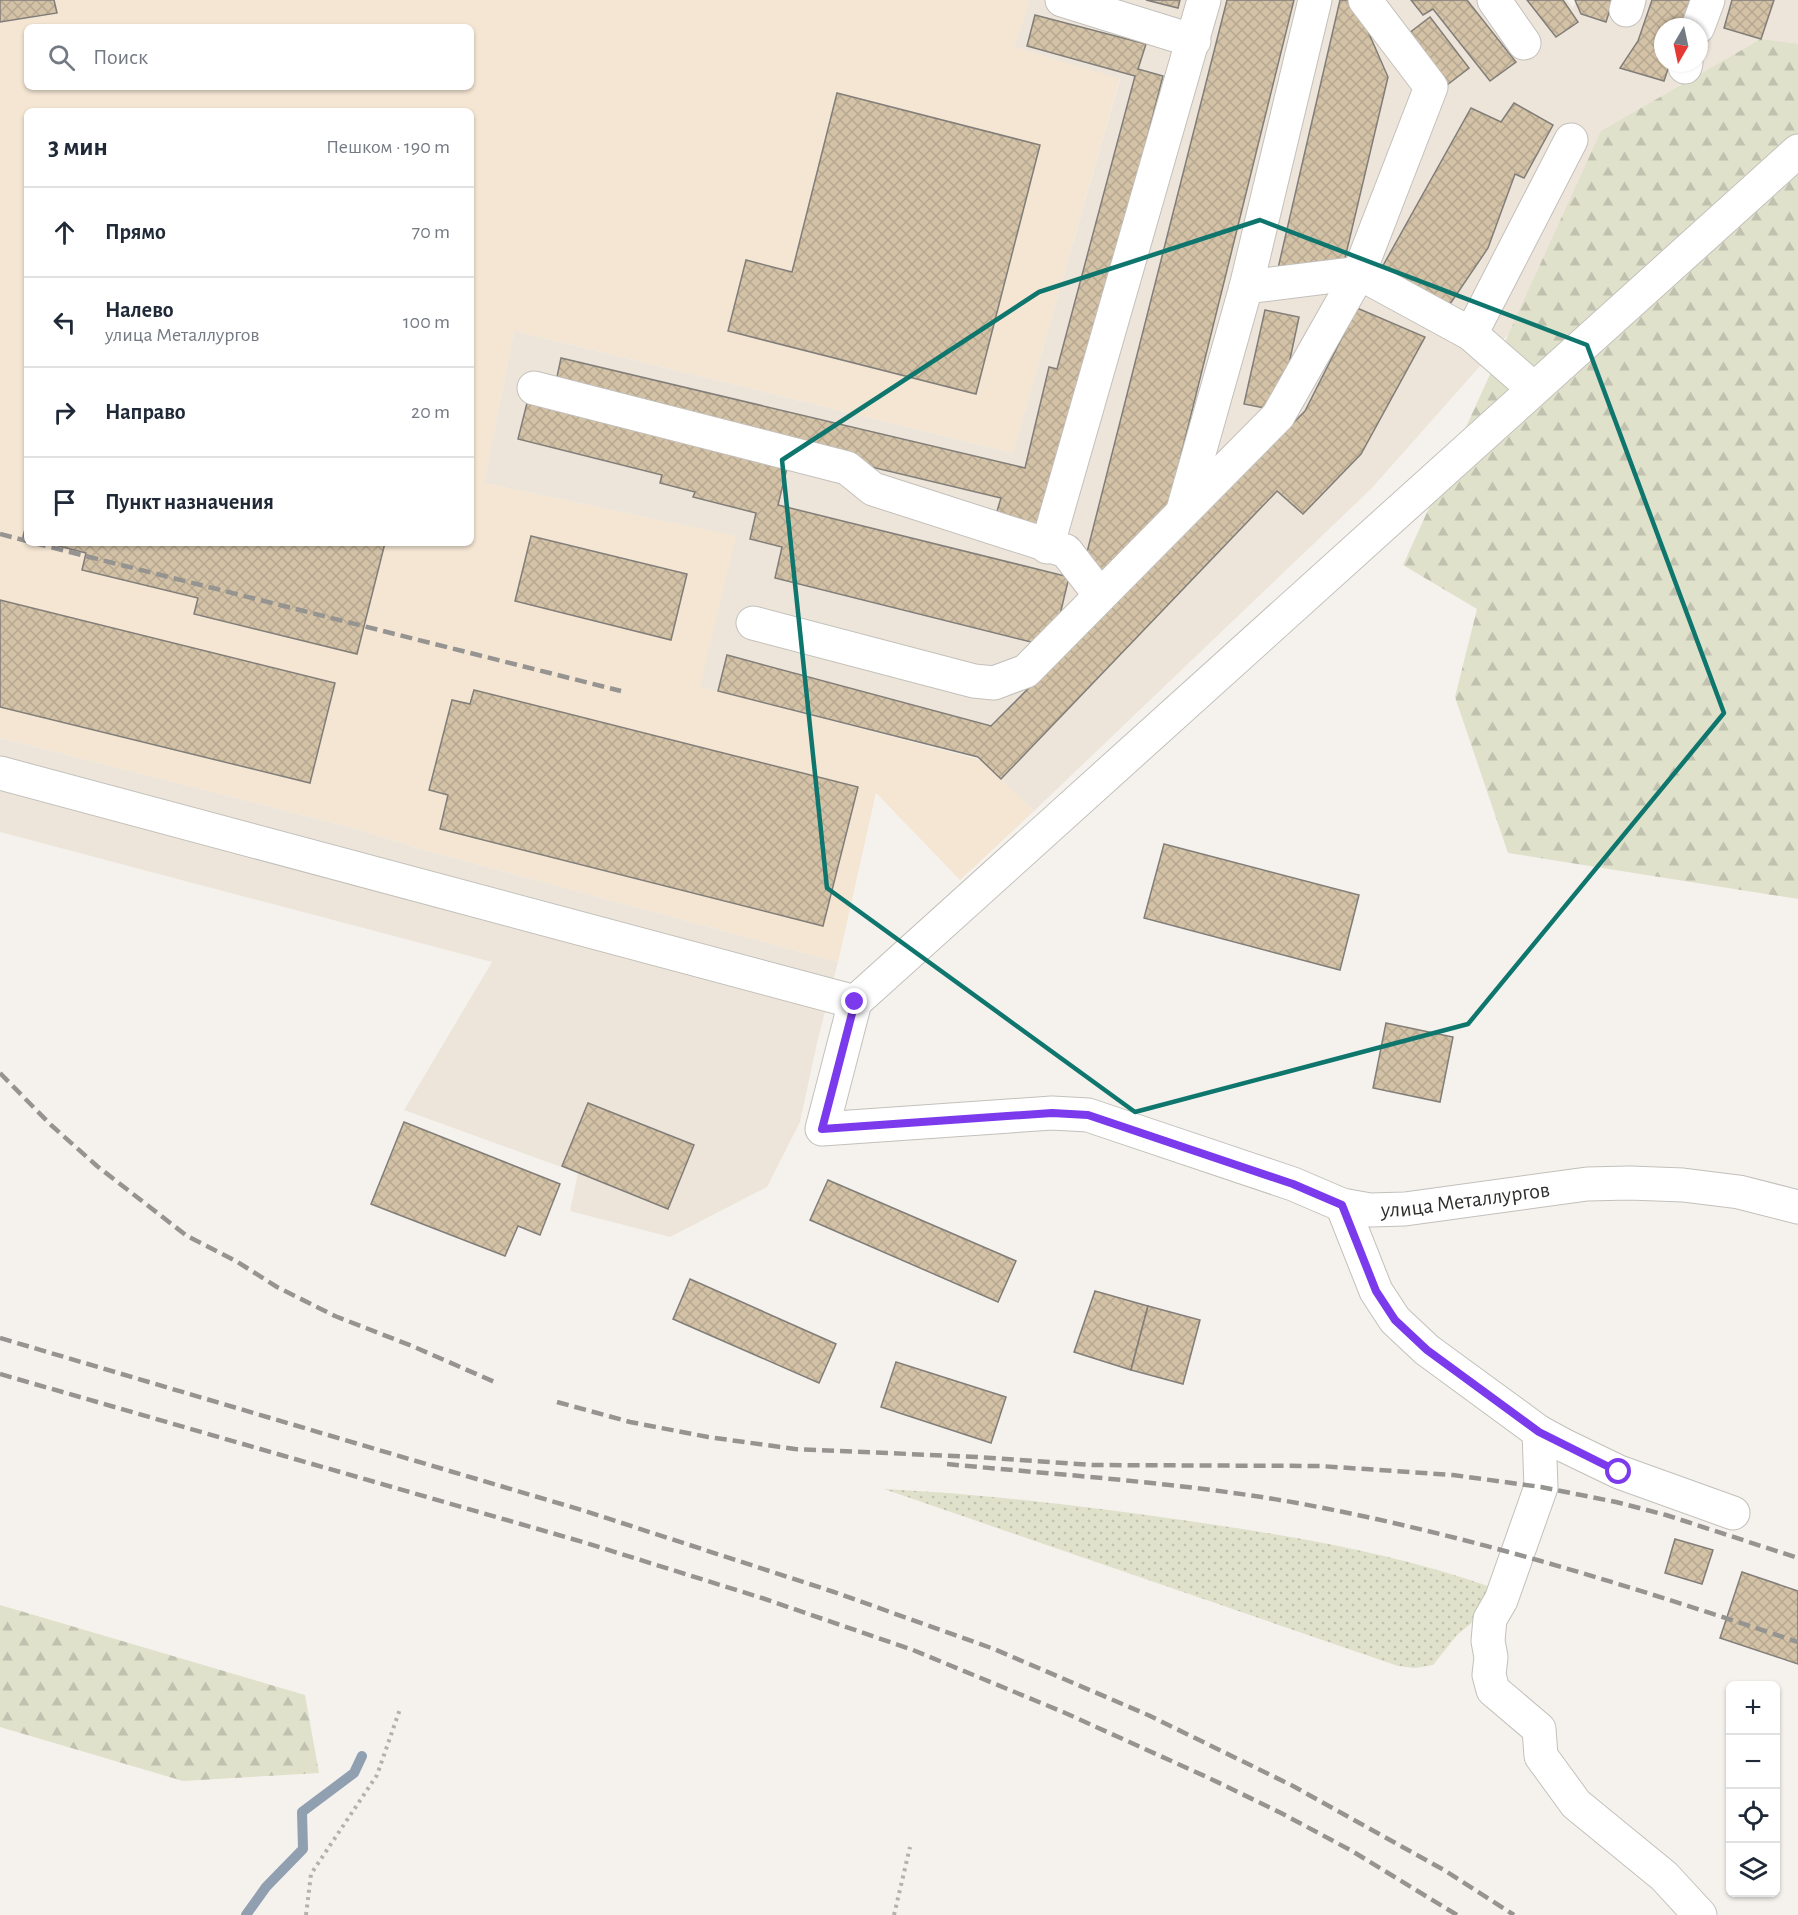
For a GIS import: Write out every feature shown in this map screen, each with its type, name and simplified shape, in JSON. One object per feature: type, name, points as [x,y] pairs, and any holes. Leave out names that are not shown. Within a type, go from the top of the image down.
[{"type":"street","points":[[1062,0],[1194,41]]},
{"type":"street","points":[[1047,547],[1204,0]]},
{"type":"street","points":[[1181,514],[1246,287],[1315,0]]},
{"type":"street","points":[[753,623],[974,681],[994,683],[1026,672],[1278,416],[1359,273],[1431,87],[1365,0]]},
{"type":"street","points":[[1494,0],[1524,43]]},
{"type":"street","points":[[1701,18],[1708,0]]},
{"type":"street","points":[[1471,334],[1571,140]]},
{"type":"street","points":[[0,773],[855,1002],[1798,151]]},
{"type":"street","points":[[1246,287],[1359,273],[1471,334],[1534,389]]},
{"type":"street","points":[[534,388],[847,468],[873,489],[1047,547],[1066,551],[1100,595]]},
{"type":"street","name":"улица Металлургов","points":[[855,1002],[822,1129],[1052,1113],[1088,1115],[1293,1184],[1342,1205],[1370,1210],[1405,1209],[1587,1184],[1630,1183],[1683,1185],[1739,1192],[1798,1207]]},
{"type":"street","points":[[1342,1205],[1376,1291],[1395,1320],[1427,1350],[1539,1432],[1619,1472],[1733,1513]]},
{"type":"street","points":[[1539,1432],[1541,1487],[1501,1600],[1490,1619],[1489,1675],[1493,1690],[1539,1729],[1540,1756],[1576,1804],[1664,1876],[1700,1915]]},
{"type":"path","points":[[306,1915],[311,1874],[377,1775],[400,1709]]},
{"type":"path","points":[[894,1915],[910,1847]]},
{"type":"highlighted area","points":[[1260,220],[1587,345],[1724,713],[1468,1024],[1135,1112],[827,888],[782,460],[1039,292]]},
{"type":"shaded area","points":[[0,0],[1030,0],[1014,47],[1120,78],[1013,453],[514,331],[484,483],[737,536],[701,687],[982,760],[1034,811],[960,880],[876,793],[838,962],[420,849],[353,828],[0,738]]},
{"type":"shaded area","points":[[1030,0],[1567,0],[1573,8],[1576,0],[1798,0],[1798,75],[1715,101],[1371,489],[1034,811],[978,757],[700,687],[736,536],[484,483],[514,331],[1013,453],[1120,79],[1014,47]]},
{"type":"shaded area","points":[[0,738],[353,828],[420,849],[838,962],[800,1122],[767,1187],[670,1237],[570,1211],[578,1173],[404,1110],[492,962],[0,832]]},
{"type":"green space","points":[[1761,39],[1798,44],[1798,899],[1508,853],[1455,697],[1477,609],[1403,565],[1601,131],[1704,72],[1708,72],[1708,69]]},
{"type":"green space","points":[[884,1489],[1071,1505],[1260,1532],[1377,1554],[1491,1587],[1474,1621],[1457,1635],[1433,1665],[1415,1668],[1398,1666]]},
{"type":"green space","points":[[0,1605],[305,1695],[319,1773],[183,1781],[0,1727]]},
{"type":"building","points":[[0,0],[54,0],[57,13],[0,22]]},
{"type":"building","points":[[1146,0],[1180,0],[1178,8]]},
{"type":"building","points":[[1227,0],[1294,0],[1155,560],[1115,578],[1082,572]]},
{"type":"building","points":[[1340,0],[1349,0],[1356,4],[1388,77],[1337,292],[1276,277]]},
{"type":"building","points":[[1411,0],[1467,0],[1516,62],[1490,81],[1433,9],[1423,15]]},
{"type":"building","points":[[1527,0],[1563,0],[1578,22],[1556,37]]},
{"type":"building","points":[[1575,0],[1613,0],[1606,22],[1581,14]]},
{"type":"building","points":[[1652,0],[1691,0],[1685,18],[1654,18],[1654,72],[1667,72],[1664,81],[1620,68],[1638,41]]},
{"type":"building","points":[[1732,0],[1774,0],[1761,39],[1724,28]]},
{"type":"building","points":[[1035,15],[1146,44],[1138,69],[1163,76],[1046,533],[994,521],[1001,498],[554,391],[561,358],[1025,468],[1049,367],[1057,369],[1135,76],[1027,46]]},
{"type":"building","points":[[1430,17],[1469,68],[1447,85],[1408,34]]},
{"type":"building","points":[[837,93],[1040,145],[976,394],[728,331],[746,260],[792,272]]},
{"type":"building","points":[[1514,103],[1553,125],[1524,178],[1515,174],[1488,248],[1446,310],[1380,271],[1471,108],[1501,122]]},
{"type":"building","points":[[1357,308],[1425,337],[1361,454],[1303,514],[1277,491],[1001,779],[978,757],[718,691],[727,655],[991,726],[1305,411]]},
{"type":"building","points":[[1265,310],[1299,317],[1279,411],[1244,404]]},
{"type":"building","points":[[527,403],[787,468],[778,505],[1069,577],[1059,619],[1039,644],[775,578],[782,547],[750,539],[756,513],[693,497],[695,492],[660,483],[662,475],[518,439]]},
{"type":"building","points":[[531,536],[687,574],[671,640],[515,601]]},
{"type":"building","points":[[59,546],[384,546],[357,654],[194,614],[198,598],[82,570],[86,553]]},
{"type":"building","points":[[0,600],[335,683],[310,783],[0,707]]},
{"type":"building","points":[[474,690],[858,787],[823,926],[440,829],[448,795],[429,790],[452,700],[470,704]]},
{"type":"building","points":[[1164,844],[1359,895],[1340,970],[1144,918]]},
{"type":"building","points":[[1386,1023],[1453,1037],[1440,1102],[1373,1088]]},
{"type":"building","points":[[588,1103],[694,1145],[668,1209],[562,1166]]},
{"type":"building","points":[[404,1122],[560,1184],[540,1235],[518,1226],[505,1256],[371,1204]]},
{"type":"building","points":[[828,1180],[1016,1261],[998,1302],[810,1220]]},
{"type":"building","points":[[690,1279],[836,1344],[819,1383],[673,1319]]},
{"type":"building","points":[[1095,1291],[1148,1306],[1131,1370],[1074,1352]]},
{"type":"building","points":[[1148,1306],[1200,1320],[1183,1384],[1131,1370]]},
{"type":"building","points":[[896,1362],[1006,1397],[991,1443],[881,1407]]},
{"type":"building","points":[[1675,1539],[1713,1550],[1702,1584],[1665,1573]]},
{"type":"building","points":[[1742,1572],[1798,1591],[1798,1664],[1720,1638]]},
{"type":"waterway","points":[[246,1915],[266,1887],[303,1849],[302,1812],[354,1773],[362,1756]]},
{"type":"railway","points":[[0,534],[24,540]]},
{"type":"railway","points":[[46,546],[621,691]]},
{"type":"railway","points":[[0,1073],[51,1125],[97,1166],[187,1236],[236,1261],[277,1287],[335,1316],[497,1383]]},
{"type":"railway","points":[[0,1338],[585,1511],[834,1592],[994,1649],[1148,1715],[1293,1786],[1444,1870],[1514,1915]]},
{"type":"railway","points":[[0,1374],[583,1542],[762,1598],[913,1650],[1063,1712],[1281,1813],[1352,1851],[1457,1915]]},
{"type":"railway","points":[[557,1402],[630,1422],[708,1437],[795,1449],[977,1457],[1092,1465],[1320,1466],[1453,1475],[1541,1487],[1616,1502],[1666,1515],[1798,1558]]},
{"type":"railway","points":[[947,1464],[1244,1494],[1351,1514],[1481,1544],[1545,1562],[1798,1642]]},
{"type":"route","points":[[855,1002],[822,1129],[1052,1113],[1088,1115],[1293,1184],[1342,1205],[1376,1291],[1395,1320],[1427,1350],[1539,1432],[1619,1472]]}]
